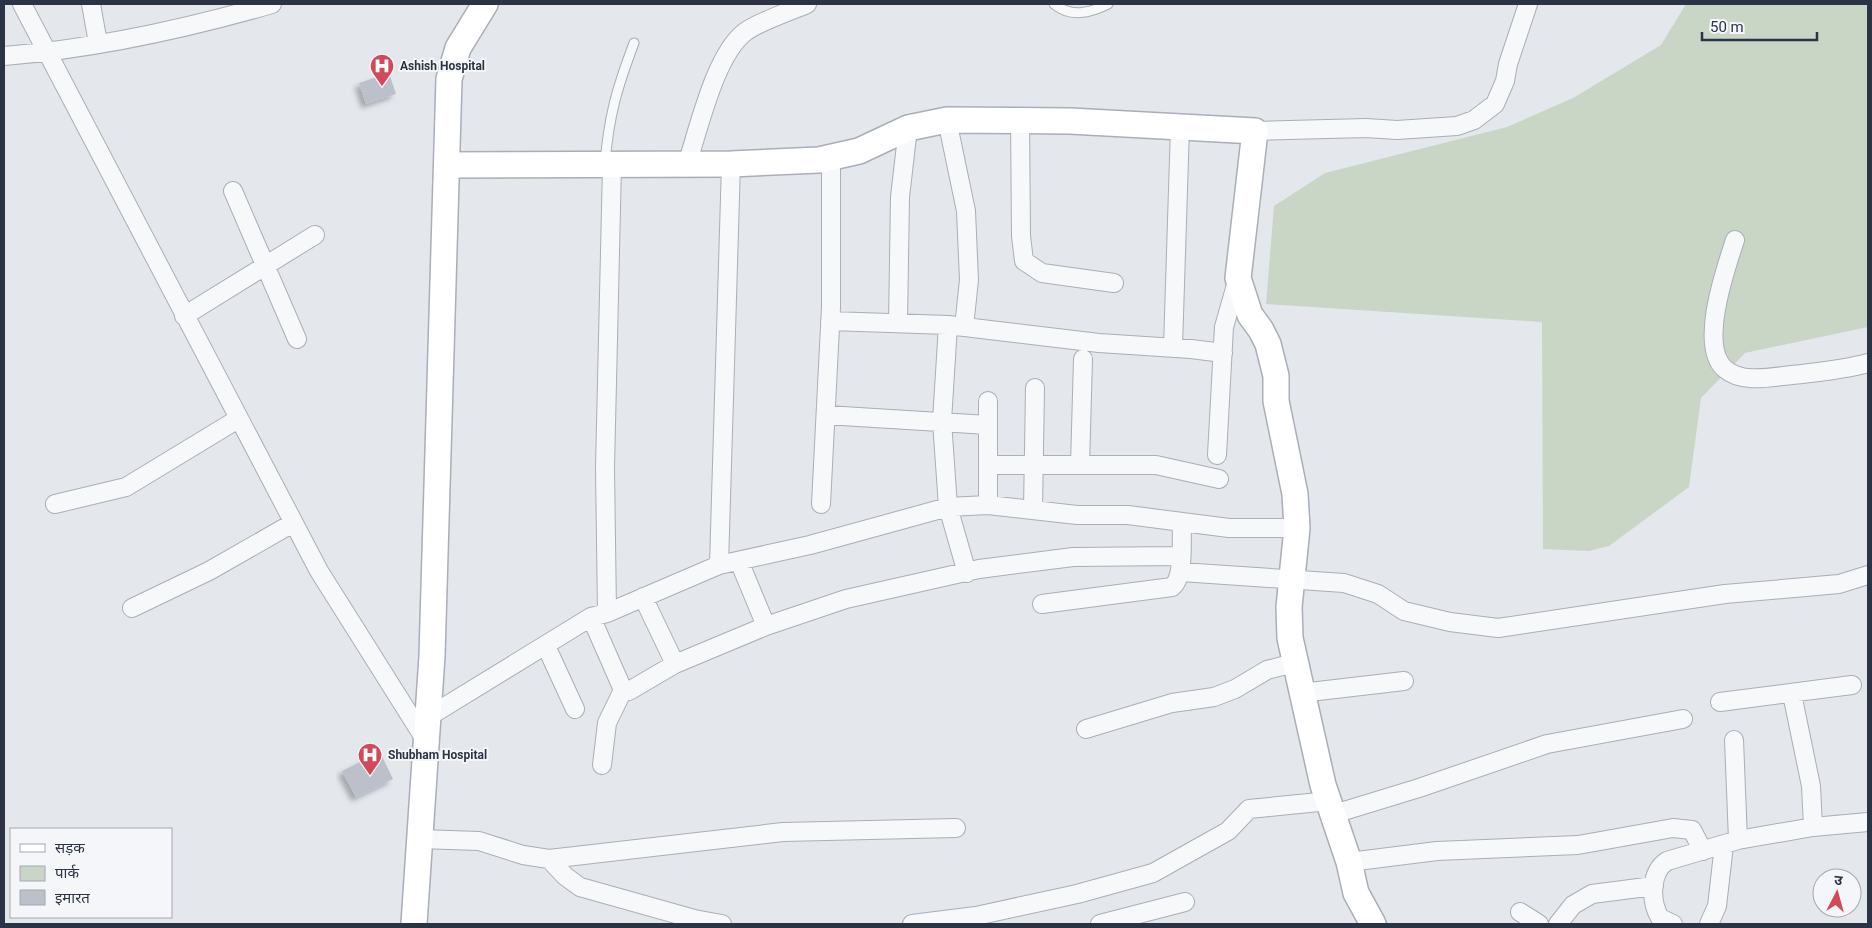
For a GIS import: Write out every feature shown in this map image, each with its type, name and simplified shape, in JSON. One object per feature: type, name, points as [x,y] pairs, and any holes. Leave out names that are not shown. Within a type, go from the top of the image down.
[{"type":"street","points":[[22,4],[319,571],[427,729]]},
{"type":"street","points":[[91,4],[98,43]]},
{"type":"street","points":[[4,56],[48,53],[206,23],[272,4]]},
{"type":"street","points":[[414,924],[427,729],[442,370],[443,225],[448,165],[449,79],[458,48],[486,4]]},
{"type":"street","points":[[687,164],[718,70],[726,53],[745,32],[807,4]]},
{"type":"street","points":[[448,165],[793,162],[831,158],[859,151],[908,128],[947,120],[1020,120],[1255,131],[1366,128],[1397,130],[1457,126],[1474,120],[1494,104],[1505,81],[1528,4]]},
{"type":"street","points":[[947,120],[966,211],[969,280],[956,326],[942,422],[948,507],[967,573]]},
{"type":"street","points":[[1020,120],[1021,236],[1024,262],[1042,273],[1114,283]]},
{"type":"street","points":[[1173,347],[1180,127]]},
{"type":"street","points":[[898,323],[900,197],[908,128]]},
{"type":"street","points":[[1217,455],[1226,319],[1238,278],[1255,131]]},
{"type":"street","points":[[821,504],[830,321],[831,158]]},
{"type":"street","points":[[602,765],[607,723],[623,690],[599,615],[605,460],[609,164]]},
{"type":"street","points":[[719,565],[731,164]]},
{"type":"street","points":[[233,191],[297,339]]},
{"type":"street","points":[[184,316],[315,235]]},
{"type":"street","points":[[1735,240],[1717,297],[1714,330],[1716,354],[1724,369],[1736,376],[1760,379],[1868,364]]},
{"type":"street","points":[[1238,278],[1250,315],[1268,344],[1276,376],[1276,401],[1296,494],[1298,528],[1289,607],[1294,663],[1356,893],[1373,924]]},
{"type":"street","points":[[830,321],[956,326],[1099,343],[1173,347],[1223,353]]},
{"type":"street","points":[[1080,465],[1083,359]]},
{"type":"street","points":[[1033,510],[1035,388]]},
{"type":"street","points":[[988,401],[988,505]]},
{"type":"street","points":[[55,504],[126,487],[238,419]]},
{"type":"street","points":[[825,422],[942,422],[988,425]]},
{"type":"street","points":[[988,465],[1156,465],[1219,479]]},
{"type":"street","points":[[427,729],[546,646],[599,615],[719,565],[884,525],[948,507],[988,505],[1077,515],[1128,515],[1229,528],[1298,528]]},
{"type":"street","points":[[132,608],[209,572],[293,523]]},
{"type":"street","points":[[1042,604],[1164,590],[1178,583],[1181,564],[1182,523]]},
{"type":"street","points":[[623,690],[629,692],[675,664],[766,626],[846,599],[967,573],[1073,556],[1181,564],[1293,579],[1344,583],[1378,594],[1404,611],[1450,622],[1498,628],[1725,594],[1839,584],[1868,575]]},
{"type":"street","points":[[739,561],[766,626]]},
{"type":"street","points":[[644,597],[675,664]]},
{"type":"street","points":[[546,646],[575,709]]},
{"type":"street","points":[[1086,729],[1172,703],[1214,697],[1234,689],[1267,670],[1294,663]]},
{"type":"street","points":[[1302,693],[1404,681]]},
{"type":"street","points":[[1720,702],[1852,685]]},
{"type":"street","points":[[1792,694],[1811,786],[1813,827]]},
{"type":"street","points":[[912,924],[976,916],[1077,894],[1153,873],[1228,830],[1248,809],[1332,807],[1419,788],[1547,744],[1683,719]]},
{"type":"street","points":[[1709,924],[1717,906],[1731,843],[1734,740]]},
{"type":"street","points":[[1673,924],[1660,918],[1656,912],[1654,886],[1659,866],[1667,861],[1731,843],[1813,827],[1868,822]]},
{"type":"street","points":[[419,840],[479,841],[523,855],[549,859],[783,832],[956,828]]},
{"type":"street","points":[[1349,862],[1437,851],[1578,845],[1673,828],[1692,830],[1702,851]]},
{"type":"street","points":[[549,859],[565,876],[580,887],[694,919],[722,924]]},
{"type":"street","points":[[1558,924],[1573,905],[1592,894],[1654,886]]},
{"type":"street","points":[[1100,924],[1185,902]]},
{"type":"street","points":[[1520,912],[1540,924]]},
{"type":"lane","points":[[1054,4],[1063,10],[1075,13],[1092,12],[1108,4]]},
{"type":"lane","points":[[609,164],[608,125],[616,92],[634,43]]},
{"type":"green space","points":[[1686,4],[1868,4],[1868,327],[1745,353],[1701,398],[1689,487],[1609,546],[1589,551],[1543,549],[1542,322],[1266,304],[1274,206],[1325,173],[1507,127],[1573,98],[1661,45]]},
{"type":"building","points":[[389,73],[396,94],[366,104],[359,83]]},
{"type":"building","points":[[380,752],[393,779],[356,797],[342,771]]},
{"type":"place","name":"Ashish Hospital","points":[[382,87]]},
{"type":"place","name":"Shubham Hospital","points":[[370,776]]}]
